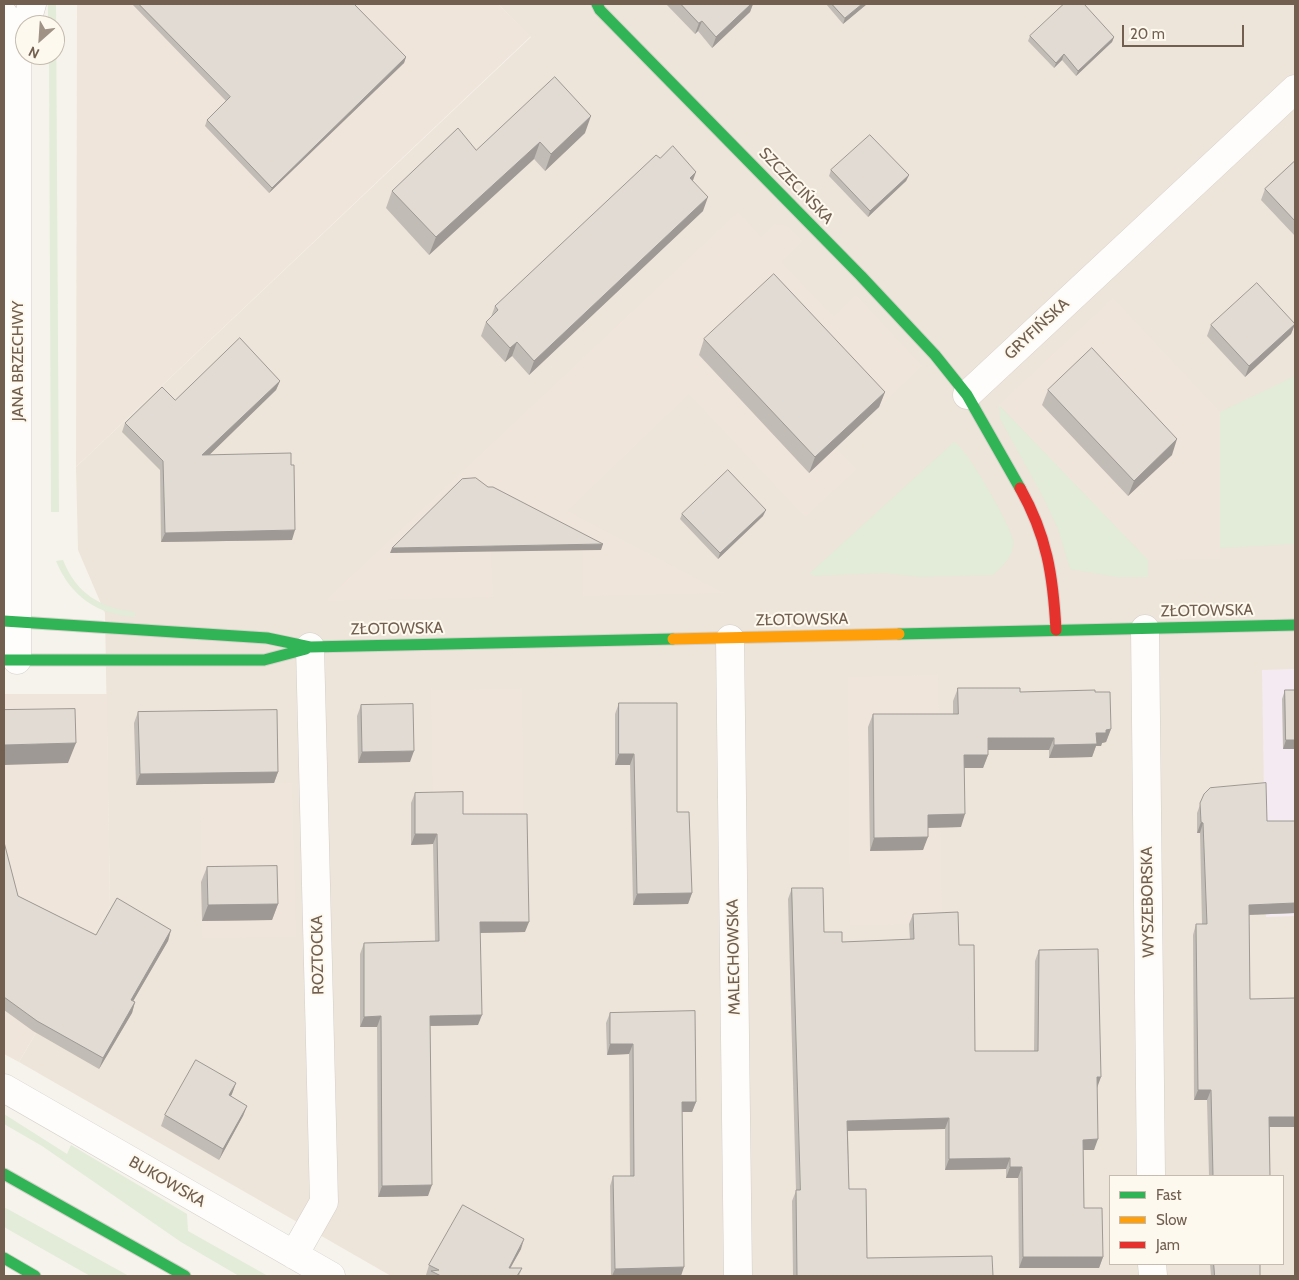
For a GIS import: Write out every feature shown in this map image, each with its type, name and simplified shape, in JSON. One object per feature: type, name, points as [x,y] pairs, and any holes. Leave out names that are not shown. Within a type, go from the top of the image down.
[{"type":"street","name":"SZCZECIŃSKA","points":[[597,4],[600,10],[861,276],[935,355],[967,395]]},
{"type":"street","name":"JANA BRZECHWY","points":[[4,15],[15,54]]},
{"type":"street","name":"JANA BRZECHWY","points":[[10,660],[17,65]]},
{"type":"street","name":"GRYFIŃSKA","points":[[967,395],[1295,89]]},
{"type":"street","points":[[967,395],[1029,504],[1043,535],[1054,587],[1056,630]]},
{"type":"street","name":"ZŁOTOWSKA","points":[[11,622],[267,638],[310,648]]},
{"type":"street","name":"ZŁOTOWSKA","points":[[10,660],[264,660],[310,648],[1295,626]]},
{"type":"street","name":"WYSZEBORSKA","points":[[1145,628],[1151,1175]]},
{"type":"street","name":"MALECHOWSKA","points":[[730,639],[738,1276]]},
{"type":"street","name":"ROZTOCKA","points":[[294,1255],[324,1202],[310,648]]},
{"type":"street","name":"BUKOWSKA","points":[[4,1088],[331,1276]]},
{"type":"street","points":[[4,1174],[185,1276]]},
{"type":"street","points":[[4,1258],[35,1276]]},
{"type":"shaded area","points":[[77,4],[498,4],[531,36],[76,467]]},
{"type":"shaded area","points":[[498,4],[1295,4],[1295,1276],[391,1276],[19,1062],[110,906],[105,613],[78,550],[76,467],[531,37]]},
{"type":"shaded area","points":[[738,212],[761,237],[775,224],[787,226],[792,230],[803,241],[781,262],[834,316],[856,295],[922,366],[836,448],[857,469],[805,517],[689,394],[567,511],[724,593],[583,596],[583,550],[491,552],[493,597],[325,601]]},
{"type":"shaded area","points":[[1113,298],[1220,412],[1220,559],[1145,560],[999,405]]},
{"type":"shaded area","points":[[1295,669],[1295,916],[1266,917],[1262,670]]},
{"type":"shaded area","points":[[938,675],[942,924],[850,925],[848,677]]},
{"type":"shaded area","points":[[522,689],[525,932],[435,934],[431,690]]},
{"type":"shaded area","points":[[4,694],[107,694],[110,906],[19,1062],[4,1054]]},
{"type":"shaded area","points":[[292,783],[296,937],[202,938],[200,784]]},
{"type":"green space","points":[[48,4],[56,4],[56,15],[48,15]]},
{"type":"green space","points":[[49,65],[56,65],[59,512],[51,512]]},
{"type":"green space","points":[[1295,376],[1295,544],[1220,548],[1220,412]]},
{"type":"green space","points":[[999,405],[1148,560],[1148,577],[1117,577],[1070,569],[1058,529],[1043,497],[1000,419]]},
{"type":"green space","points":[[954,442],[960,446],[987,487],[1013,540],[1010,555],[993,575],[921,577],[884,573],[813,576],[810,573]]},
{"type":"green space","points":[[63,560],[68,572],[82,590],[111,607],[135,612],[135,617],[97,608],[77,594],[56,561]]},
{"type":"green space","points":[[4,1114],[67,1154],[71,1145],[187,1214],[188,1231],[268,1276],[239,1276],[181,1242],[42,1146],[4,1124]]},
{"type":"green space","points":[[4,1207],[129,1276],[90,1276],[4,1227]]},
{"type":"building","points":[[139,4],[354,4],[406,57],[272,188],[207,120],[230,97]]},
{"type":"building","points":[[681,4],[751,4],[716,37],[702,21],[699,23]]},
{"type":"building","points":[[832,4],[862,4],[845,18]]},
{"type":"building","points":[[1064,4],[1084,4],[1114,37],[1078,71],[1064,54],[1056,63],[1030,36]]},
{"type":"building","points":[[555,77],[591,116],[551,154],[540,142],[436,237],[392,191],[458,128],[476,150]]},
{"type":"building","points":[[870,135],[909,175],[870,211],[831,170]]},
{"type":"building","points":[[673,146],[696,172],[690,178],[708,197],[534,361],[517,342],[510,348],[486,322],[498,310],[495,306],[656,155],[660,158]]},
{"type":"building","points":[[1295,161],[1295,221],[1265,189]]},
{"type":"building","points":[[774,274],[885,392],[815,457],[704,339]]},
{"type":"building","points":[[1257,283],[1295,324],[1249,366],[1211,325]]},
{"type":"building","points":[[240,338],[280,381],[202,455],[291,453],[291,465],[294,465],[295,530],[165,533],[163,461],[125,423],[162,387],[175,400]]},
{"type":"building","points":[[1092,348],[1177,439],[1134,481],[1048,390]]},
{"type":"building","points":[[728,470],[766,510],[720,553],[682,514]]},
{"type":"building","points":[[476,478],[488,487],[493,487],[603,544],[392,548],[462,479]]},
{"type":"building","points":[[958,688],[1020,688],[1020,692],[1095,690],[1095,692],[1110,692],[1111,729],[1106,730],[1106,733],[1096,733],[1097,744],[1054,745],[1054,738],[988,738],[988,755],[964,755],[965,814],[928,815],[928,837],[874,838],[873,714],[958,714]]},
{"type":"building","points":[[1285,690],[1295,690],[1295,740],[1286,740]]},
{"type":"building","points":[[619,703],[677,703],[677,812],[689,812],[692,893],[637,894],[634,754],[619,754]]},
{"type":"building","points":[[413,704],[414,751],[362,752],[361,705]]},
{"type":"building","points":[[75,709],[76,743],[4,745],[4,710]]},
{"type":"building","points":[[277,710],[278,772],[140,774],[138,712]]},
{"type":"building","points":[[1266,783],[1267,821],[1295,821],[1295,903],[1249,905],[1250,999],[1295,998],[1295,1117],[1269,1117],[1270,1175],[1213,1175],[1211,1090],[1198,1090],[1196,924],[1207,924],[1203,823],[1201,822],[1200,803],[1204,794],[1210,788]]},
{"type":"building","points":[[463,792],[463,814],[527,814],[529,922],[480,922],[482,1015],[430,1016],[432,1185],[382,1186],[381,1016],[364,1017],[364,943],[439,941],[437,834],[415,834],[415,793]]},
{"type":"building","points":[[4,842],[18,896],[96,935],[117,898],[171,930],[131,1000],[135,1002],[103,1058],[37,1021],[4,997]]},
{"type":"building","points":[[277,866],[278,904],[208,905],[207,867]]},
{"type":"building","points":[[792,888],[823,888],[824,932],[842,932],[842,942],[914,939],[913,914],[958,912],[959,945],[974,945],[975,1051],[1038,1051],[1039,950],[1098,949],[1101,1077],[1097,1077],[1098,1139],[1083,1140],[1084,1208],[1102,1208],[1103,1257],[1023,1257],[1022,1167],[1010,1167],[1010,1158],[949,1159],[949,1118],[847,1121],[849,1189],[866,1189],[867,1258],[992,1256],[993,1276],[797,1276],[796,1190],[800,1190]]},
{"type":"building","points":[[695,1011],[696,1102],[682,1102],[684,1267],[615,1269],[613,1176],[634,1176],[633,1044],[610,1044],[610,1013]]},
{"type":"building","points":[[196,1060],[236,1083],[229,1095],[247,1106],[223,1149],[165,1115]]},
{"type":"building","points":[[463,1205],[524,1239],[509,1268],[522,1268],[517,1276],[441,1276],[431,1271],[439,1270],[429,1265]]},
{"type":"building","points":[[1214,1265],[1260,1265],[1260,1276],[1215,1276]]},
{"type":"traffic: fast","points":[[597,4],[600,10],[861,276],[935,355],[967,395],[1020,488]]},
{"type":"traffic: fast","points":[[4,621],[267,638],[310,647],[673,639]]},
{"type":"traffic: fast","points":[[899,634],[1295,625]]},
{"type":"traffic: fast","points":[[4,660],[264,660],[306,649]]},
{"type":"traffic: fast","points":[[4,1174],[185,1276]]},
{"type":"traffic: fast","points":[[4,1258],[35,1276]]},
{"type":"traffic: slow","points":[[673,639],[899,634]]},
{"type":"traffic: jam","points":[[1020,488],[1037,523],[1047,556],[1053,591],[1056,630]]}]
